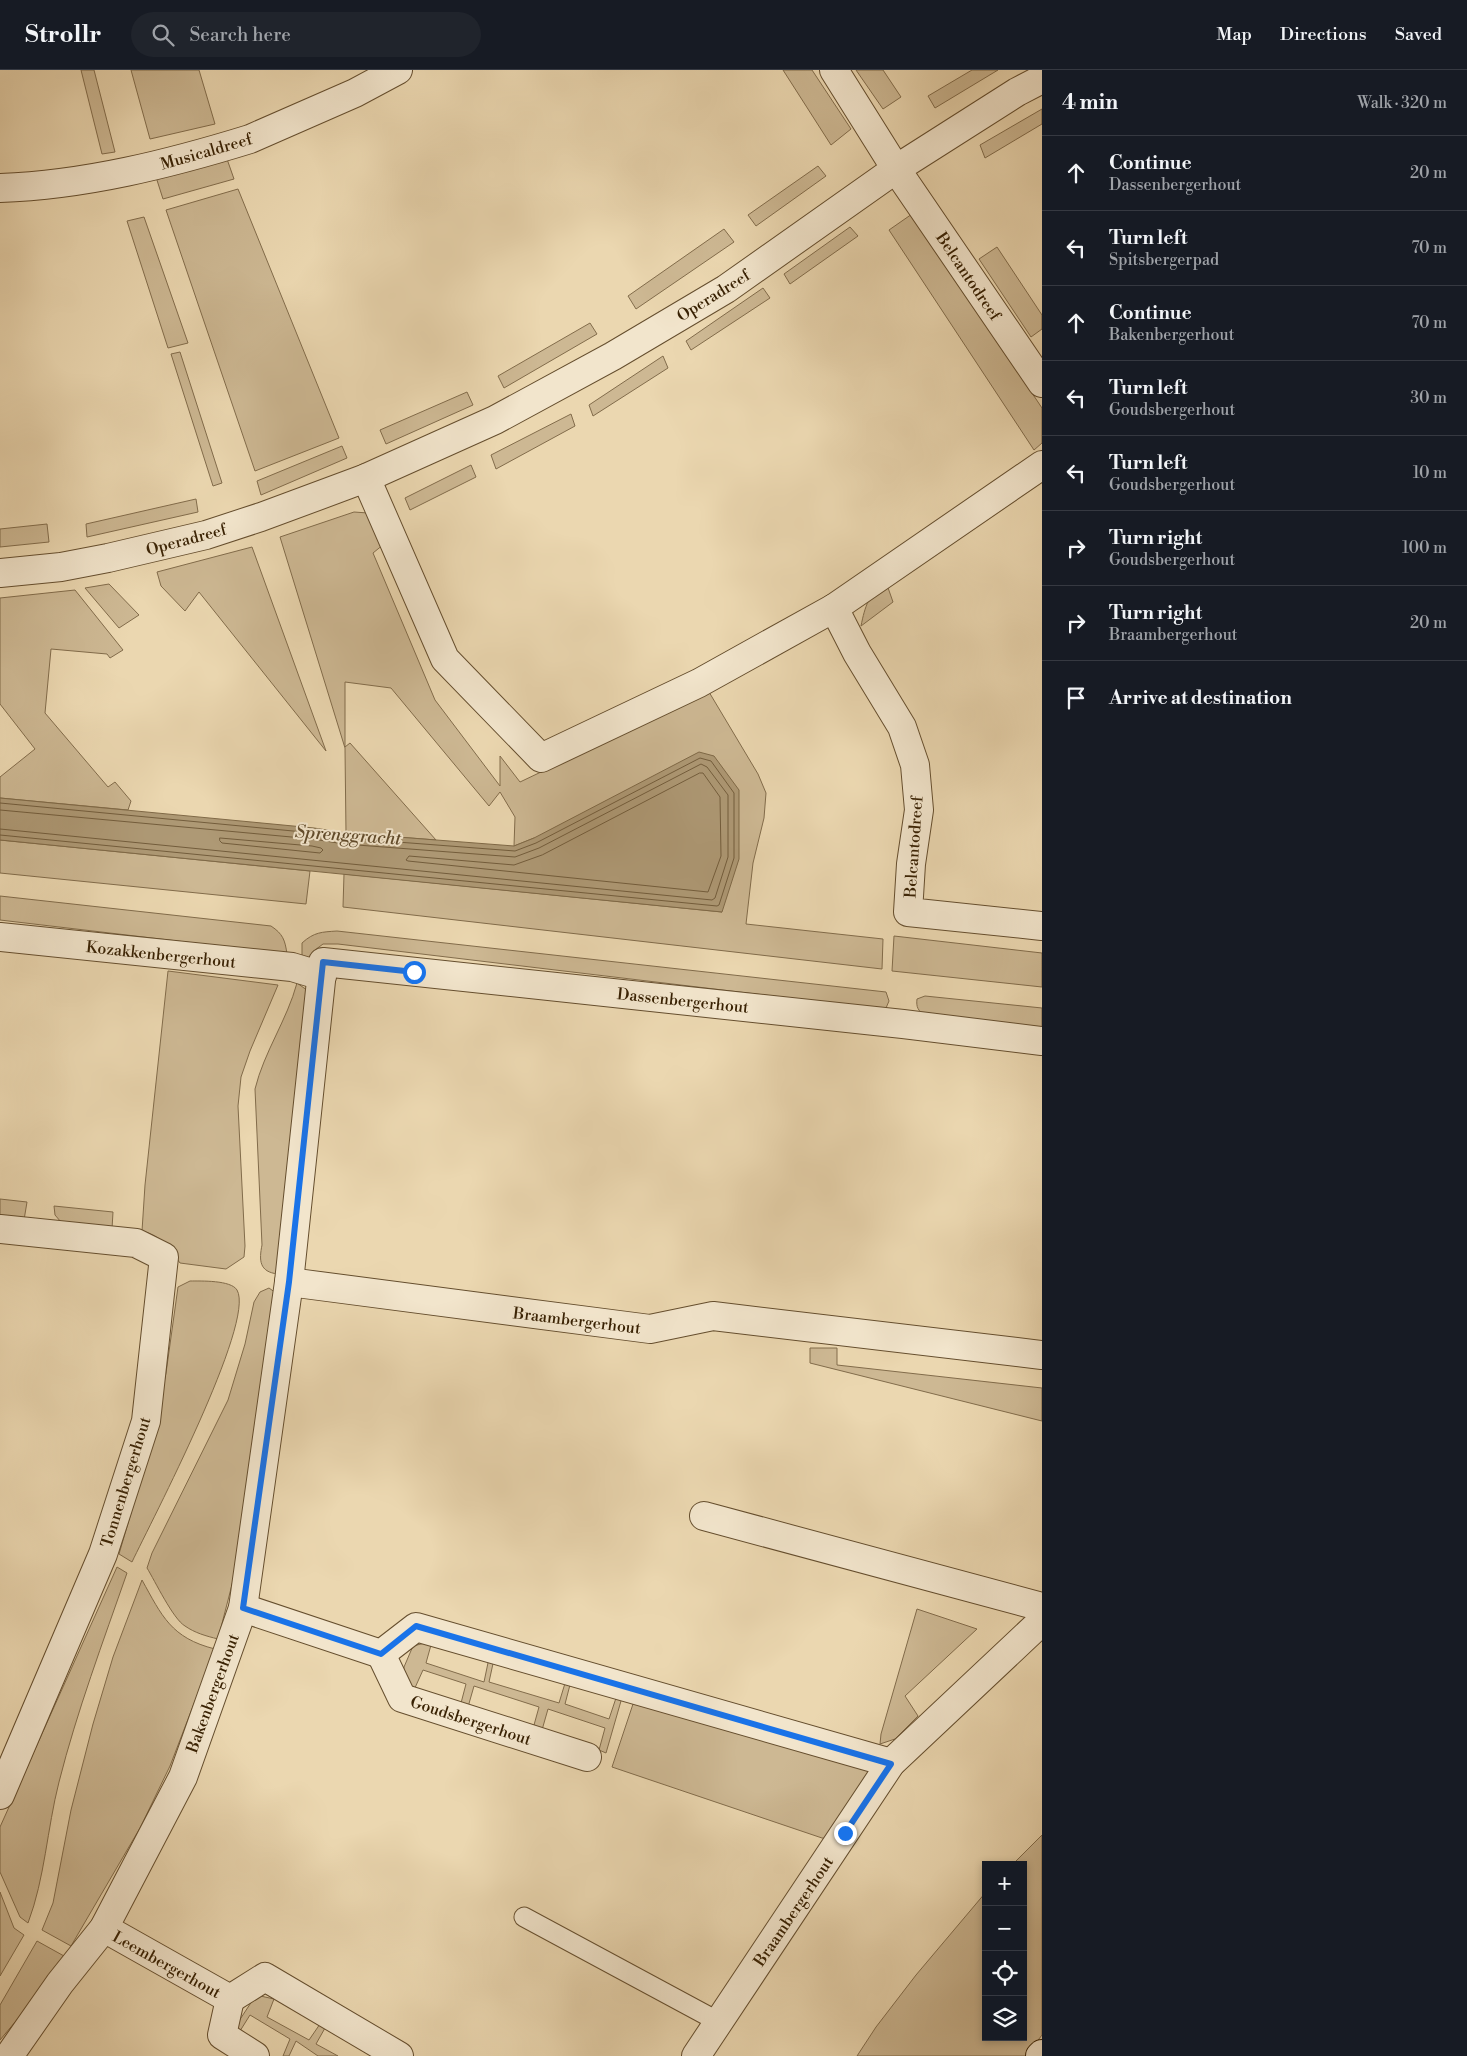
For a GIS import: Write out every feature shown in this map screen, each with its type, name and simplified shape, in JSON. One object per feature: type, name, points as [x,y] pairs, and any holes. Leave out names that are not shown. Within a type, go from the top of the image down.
[{"type":"street","name":"Musicaldreef","points":[[0,188],[25,187],[146,169],[234,144],[256,137],[347,96],[398,70]]},
{"type":"street","name":"Belcantodreef","points":[[834,70],[896,169],[1042,383]]},
{"type":"street","name":"Operadreef","points":[[0,573],[108,558],[206,535],[261,517],[366,478],[495,420],[613,356],[726,289],[896,169],[1017,92],[1042,79]]},
{"type":"street","points":[[366,478],[445,659],[541,758],[699,683],[834,608],[1042,465]]},
{"type":"street","name":"Belcantodreef","points":[[834,608],[857,653],[902,726],[915,764],[919,810],[911,864],[908,912],[1042,926]]},
{"type":"street","name":"Kozakkenbergerhout","points":[[0,937],[322,969]]},
{"type":"street","name":"Dassenbergerhout","points":[[322,969],[893,1022],[1042,1041]]},
{"type":"street","name":"Bakenbergerhout","points":[[9,2056],[60,1983],[104,1928],[183,1777],[243,1608],[289,1282],[322,969]]},
{"type":"street","name":"Tonnenbergerhout","points":[[0,1229],[136,1243],[164,1257],[146,1421],[104,1554],[0,1796]]},
{"type":"street","name":"Braambergerhout","points":[[289,1282],[650,1329],[713,1316],[1042,1355]]},
{"type":"street","points":[[704,1516],[1042,1607]]},
{"type":"street","points":[[243,1608],[381,1654],[416,1626],[891,1764]]},
{"type":"street","name":"Braambergerhout","points":[[696,2056],[891,1764],[1042,1621]]},
{"type":"street","name":"Goudsbergerhout","points":[[381,1654],[402,1698],[587,1757]]},
{"type":"street","name":"Leembergerhout","points":[[104,1928],[230,1999]]},
{"type":"street","name":"Leembergerhout","points":[[255,2056],[222,2034],[230,1999],[265,1978],[399,2056]]},
{"type":"lane","points":[[524,1917],[718,2022]]},
{"type":"shaded area","points":[[81,70],[94,70],[115,152],[102,154]]},
{"type":"shaded area","points":[[131,70],[199,70],[215,124],[150,139]]},
{"type":"shaded area","points":[[783,70],[812,70],[851,129],[831,145]]},
{"type":"shaded area","points":[[856,70],[883,70],[901,97],[883,109]]},
{"type":"shaded area","points":[[972,70],[998,70],[935,108],[928,96]]},
{"type":"shaded area","points":[[1042,109],[1042,124],[985,158],[980,145]]},
{"type":"shaded area","points":[[227,159],[234,179],[163,199],[156,177]]},
{"type":"shaded area","points":[[818,166],[826,176],[756,226],[748,215]]},
{"type":"shaded area","points":[[238,189],[339,438],[255,471],[166,210]]},
{"type":"shaded area","points":[[912,214],[1042,408],[1042,443],[1034,450],[889,230]]},
{"type":"shaded area","points":[[144,217],[188,343],[168,348],[127,221]]},
{"type":"shaded area","points":[[850,227],[858,236],[790,284],[784,274]]},
{"type":"shaded area","points":[[724,229],[734,242],[636,309],[628,296]]},
{"type":"shaded area","points":[[997,247],[1042,315],[1042,329],[1031,337],[979,259]]},
{"type":"shaded area","points":[[763,288],[770,298],[691,350],[686,341]]},
{"type":"shaded area","points":[[590,323],[597,334],[504,388],[498,376]]},
{"type":"shaded area","points":[[180,352],[222,483],[213,486],[171,354]]},
{"type":"shaded area","points":[[663,356],[668,368],[593,416],[589,405]]},
{"type":"shaded area","points":[[467,392],[473,405],[386,444],[380,430]]},
{"type":"shaded area","points":[[571,414],[575,426],[496,469],[491,455]]},
{"type":"shaded area","points":[[342,446],[347,458],[261,495],[257,481]]},
{"type":"shaded area","points":[[471,465],[476,477],[410,510],[405,498]]},
{"type":"shaded area","points":[[196,499],[198,512],[87,537],[86,524]]},
{"type":"shaded area","points":[[354,512],[368,513],[389,540],[373,553],[435,700],[500,786],[500,756],[520,782],[709,692],[758,774],[766,793],[764,818],[753,863],[746,924],[883,939],[882,969],[343,907],[344,874],[722,912],[534,838],[514,846],[515,817],[500,792],[489,806],[391,688],[345,682],[345,747],[350,743],[436,840],[346,833],[345,748],[280,537]]},
{"type":"shaded area","points":[[47,524],[49,542],[0,547],[0,529]]},
{"type":"shaded area","points":[[252,547],[326,751],[199,592],[185,611],[161,586],[157,572]]},
{"type":"shaded area","points":[[886,582],[893,602],[861,626],[864,612],[872,595]]},
{"type":"shaded area","points":[[109,584],[139,615],[119,628],[85,588]]},
{"type":"shaded area","points":[[75,590],[123,650],[110,658],[107,654],[51,649],[45,713],[108,787],[115,782],[131,801],[128,810],[0,798],[0,777],[35,749],[0,704],[0,598]]},
{"type":"shaded area","points":[[0,840],[310,871],[306,904],[0,873]]},
{"type":"shaded area","points":[[0,896],[271,926],[283,938],[287,954],[0,920]]},
{"type":"shaded area","points":[[337,931],[886,992],[889,1001],[886,1008],[873,1008],[338,944],[323,944],[315,950],[314,959],[302,959],[302,943],[306,939],[318,933]]},
{"type":"shaded area","points":[[894,936],[1042,953],[1042,987],[892,971]]},
{"type":"shaded area","points":[[168,971],[278,985],[241,1077],[238,1106],[245,1246],[244,1257],[226,1269],[180,1263],[160,1239],[142,1231],[145,1185]]},
{"type":"shaded area","points":[[297,983],[311,993],[278,1274],[267,1271],[261,1260],[262,1245],[255,1089],[264,1062],[293,997]]},
{"type":"shaded area","points":[[925,996],[1042,1008],[1042,1028],[925,1015],[917,1007],[917,999]]},
{"type":"shaded area","points":[[0,1199],[27,1202],[24,1220],[0,1217]]},
{"type":"shaded area","points":[[54,1206],[113,1212],[112,1229],[61,1222],[55,1215]]},
{"type":"shaded area","points":[[190,1281],[229,1284],[237,1290],[239,1309],[231,1340],[217,1380],[199,1423],[132,1562],[119,1554],[148,1455],[166,1373],[178,1287]]},
{"type":"shaded area","points":[[269,1288],[276,1293],[245,1534],[218,1639],[197,1632],[180,1622],[147,1568],[152,1553],[228,1400],[245,1344],[254,1302],[260,1292]]},
{"type":"shaded area","points":[[810,1348],[837,1348],[837,1365],[1042,1388],[1042,1421],[810,1363]]},
{"type":"shaded area","points":[[117,1567],[127,1573],[66,1755],[55,1800],[38,1889],[28,1923],[20,1917],[0,1872],[0,1827]]},
{"type":"shaded area","points":[[142,1580],[162,1615],[178,1632],[188,1639],[215,1649],[170,1766],[140,1828],[71,1946],[42,1930],[53,1903],[71,1810],[93,1724],[113,1657]]},
{"type":"shaded area","points":[[917,1609],[977,1629],[905,1696],[918,1716],[895,1739],[880,1744],[881,1734]]},
{"type":"shaded area","points":[[425,1643],[431,1645],[426,1663],[484,1682],[489,1658],[494,1659],[489,1682],[559,1703],[566,1680],[571,1681],[565,1704],[609,1719],[618,1692],[623,1694],[606,1753],[599,1750],[605,1728],[548,1709],[542,1730],[534,1725],[539,1707],[474,1686],[468,1707],[461,1703],[466,1684],[423,1670],[414,1690],[403,1682],[404,1667],[413,1646]]},
{"type":"shaded area","points":[[634,1701],[868,1770],[869,1781],[830,1839],[822,1838],[612,1767]]},
{"type":"shaded area","points":[[1042,1835],[1042,2035],[1026,2056],[857,2056],[876,2027],[916,1975],[982,1897],[982,2041],[1027,2041],[1027,1861],[1016,1861]]},
{"type":"shaded area","points":[[0,1892],[14,1928],[24,1935],[0,1976]]},
{"type":"shaded area","points":[[37,1941],[64,1956],[21,2015],[0,2040],[0,2005]]},
{"type":"shaded area","points":[[256,1995],[274,1999],[267,2017],[309,2040],[320,2024],[325,2028],[316,2044],[338,2056],[318,2056],[296,2041],[289,2056],[283,2056],[290,2039],[250,2015],[240,2031],[235,2027]]},
{"type":"water","name":"Sprenggracht","points":[[699,752],[714,756],[739,790],[739,859],[722,912],[0,840],[0,798],[314,828],[346,833],[514,846],[534,838]]},
{"type":"route","points":[[414,972],[323,962],[289,1282],[243,1608],[381,1654],[416,1626],[891,1764],[845,1833]]}]
